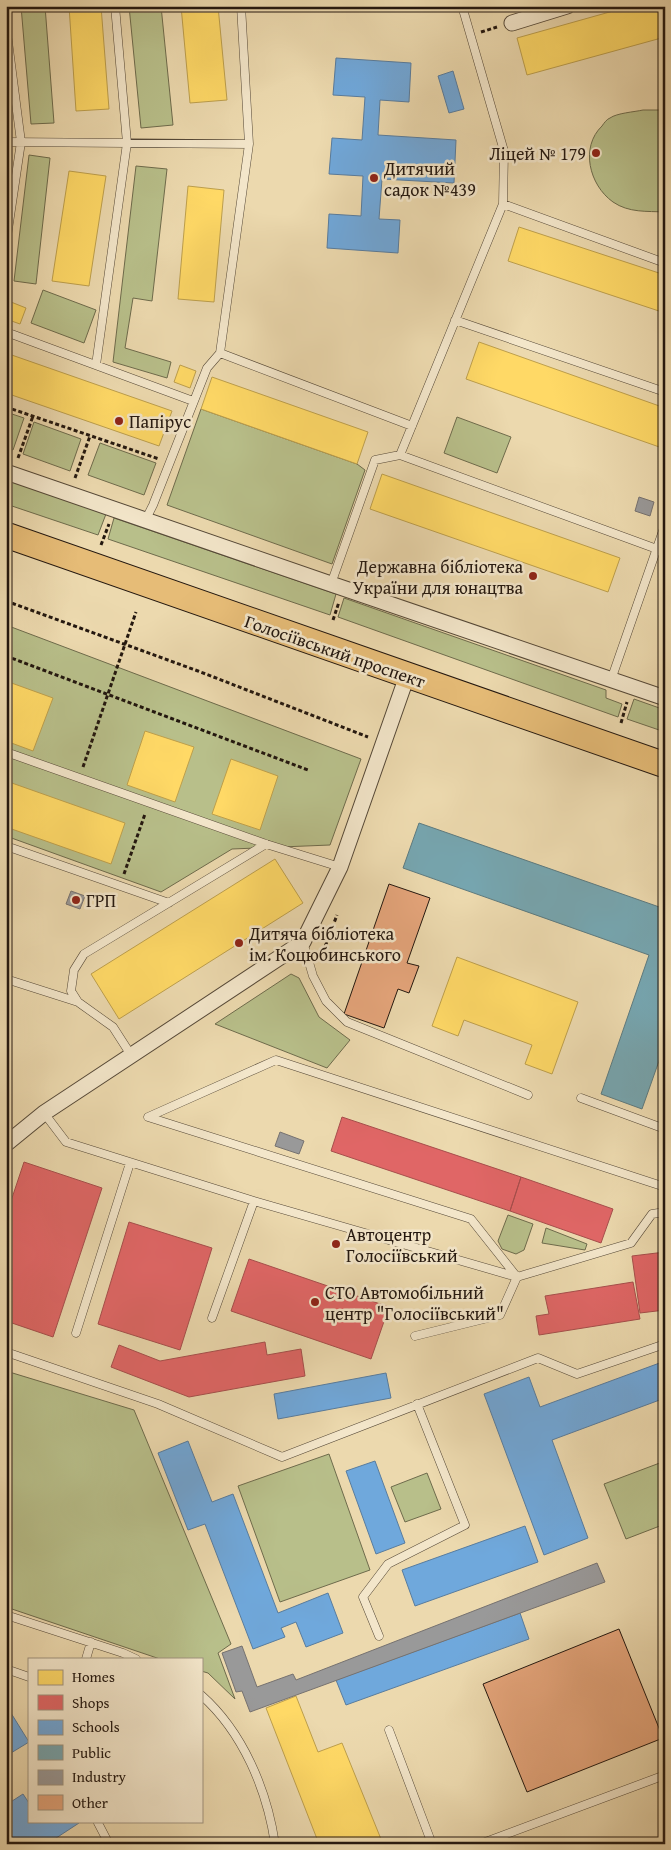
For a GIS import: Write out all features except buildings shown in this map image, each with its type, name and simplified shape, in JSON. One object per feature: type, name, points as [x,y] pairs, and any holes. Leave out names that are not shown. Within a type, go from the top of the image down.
[{"type":"highway","name":"Голосіївський проспект","points":[[6,535],[665,765]]},
{"type":"street","points":[[512,23],[568,6]]},
{"type":"street","points":[[6,472],[665,698]]},
{"type":"street","points":[[6,1144],[44,1113],[303,942],[340,867],[407,676]]},
{"type":"lane","points":[[96,365],[126,143],[115,6]]},
{"type":"lane","points":[[146,519],[207,368],[220,353],[249,144],[241,6]]},
{"type":"lane","points":[[400,455],[503,204],[504,151],[462,6]]},
{"type":"lane","points":[[6,26],[21,142],[6,242]]},
{"type":"lane","points":[[6,142],[249,144]]},
{"type":"lane","points":[[503,204],[665,262]]},
{"type":"lane","points":[[455,320],[665,392]]},
{"type":"lane","points":[[6,332],[193,401]]},
{"type":"lane","points":[[220,353],[412,426]]},
{"type":"lane","points":[[331,584],[375,460],[400,455],[665,552]]},
{"type":"lane","points":[[610,680],[665,525]]},
{"type":"lane","points":[[6,752],[266,844],[340,867]]},
{"type":"lane","points":[[78,1002],[71,991],[74,970],[84,954],[266,844]]},
{"type":"lane","points":[[6,846],[169,903]]},
{"type":"lane","points":[[303,942],[313,976],[326,1001],[347,1022],[528,1095]]},
{"type":"lane","points":[[6,979],[78,1002],[113,1026],[131,1055]]},
{"type":"lane","points":[[517,1278],[471,1219],[148,1117],[276,1060],[665,1187]]},
{"type":"lane","points":[[581,1098],[665,1128]]},
{"type":"lane","points":[[44,1113],[66,1142],[254,1201],[517,1278],[631,1243],[652,1214],[665,1212]]},
{"type":"lane","points":[[76,1333],[130,1163]]},
{"type":"lane","points":[[212,1318],[254,1201]]},
{"type":"lane","points":[[415,1336],[500,1316],[517,1278]]},
{"type":"lane","points":[[6,1352],[158,1404],[282,1457],[538,1358],[577,1374],[665,1344]]},
{"type":"lane","points":[[379,1636],[363,1597],[388,1564],[465,1526],[417,1404]]},
{"type":"lane","points":[[6,1614],[133,1658]]},
{"type":"lane","points":[[86,1658],[91,1642]]},
{"type":"lane","points":[[6,1669],[28,1676]]},
{"type":"lane","points":[[202,1696],[212,1705],[231,1729],[256,1772],[271,1815],[275,1844]]},
{"type":"lane","points":[[389,1730],[432,1844]]},
{"type":"lane","points":[[480,1844],[665,1775]]},
{"type":"lane","points":[[98,1822],[109,1844]]},
{"type":"path","points":[[471,35],[512,23]]},
{"type":"path","points":[[6,407],[169,463]]},
{"type":"path","points":[[18,458],[33,416]]},
{"type":"path","points":[[75,478],[90,436]]},
{"type":"path","points":[[101,545],[114,509]]},
{"type":"path","points":[[6,601],[125,644],[368,737]]},
{"type":"path","points":[[80,777],[136,612]]},
{"type":"path","points":[[6,656],[308,770]]},
{"type":"path","points":[[119,886],[150,802]]},
{"type":"green space","points":[[21,6],[45,6],[54,123],[31,124]]},
{"type":"green space","points":[[129,6],[161,6],[173,125],[141,128]]},
{"type":"green space","points":[[643,110],[665,110],[665,212],[632,210],[619,206],[605,195],[598,186],[590,166],[591,144],[595,135],[606,121],[617,115]]},
{"type":"green space","points":[[29,155],[50,158],[36,284],[14,281]]},
{"type":"green space","points":[[136,166],[167,169],[152,301],[133,298],[125,348],[171,362],[167,378],[113,362]]},
{"type":"green space","points":[[43,290],[96,310],[84,343],[31,323]]},
{"type":"green space","points":[[201,409],[357,464],[365,470],[332,564],[167,505]]},
{"type":"green space","points":[[6,412],[24,418],[13,450],[6,448]]},
{"type":"green space","points":[[457,417],[511,437],[497,473],[444,453]]},
{"type":"green space","points":[[34,422],[81,439],[70,471],[23,454]]},
{"type":"green space","points":[[100,443],[156,463],[144,495],[88,475]]},
{"type":"green space","points":[[6,479],[106,514],[98,535],[6,504]]},
{"type":"green space","points":[[114,518],[336,594],[330,615],[108,539]]},
{"type":"green space","points":[[344,598],[606,690],[606,698],[622,704],[618,717],[338,617]]},
{"type":"green space","points":[[6,625],[361,759],[330,845],[232,849],[161,892],[6,836]]},
{"type":"green space","points":[[634,699],[665,710],[665,732],[627,719]]},
{"type":"green space","points":[[291,974],[299,978],[319,1017],[350,1040],[327,1068],[215,1024]]},
{"type":"green space","points":[[508,1215],[533,1224],[524,1250],[516,1254],[502,1249],[498,1241]]},
{"type":"green space","points":[[546,1228],[587,1244],[585,1250],[542,1243]]},
{"type":"green space","points":[[6,1371],[134,1410],[231,1644],[218,1653],[235,1699],[208,1673],[202,1671],[202,1658],[157,1658],[6,1607]]},
{"type":"green space","points":[[329,1454],[370,1570],[280,1602],[238,1486]]},
{"type":"green space","points":[[665,1461],[665,1524],[626,1539],[604,1484]]},
{"type":"green space","points":[[427,1473],[441,1509],[405,1522],[391,1487]]},
{"type":"place","name":"Ліцей № 179","points":[[596,153]]},
{"type":"place","name":"Дитячий садок №439","points":[[374,178]]},
{"type":"place","name":"Папірус","points":[[119,421]]},
{"type":"place","name":"Державна бібліотека України для юнацтва","points":[[533,576]]},
{"type":"place","name":"ГРП","points":[[76,900]]},
{"type":"place","name":"Дитяча бібліотека ім. Коцюбинського","points":[[239,943]]},
{"type":"place","name":"Автоцентр Голосіївський","points":[[336,1244]]},
{"type":"place","name":"СТО Автомобільний центр \"Голосіївський\"","points":[[315,1302]]}]
